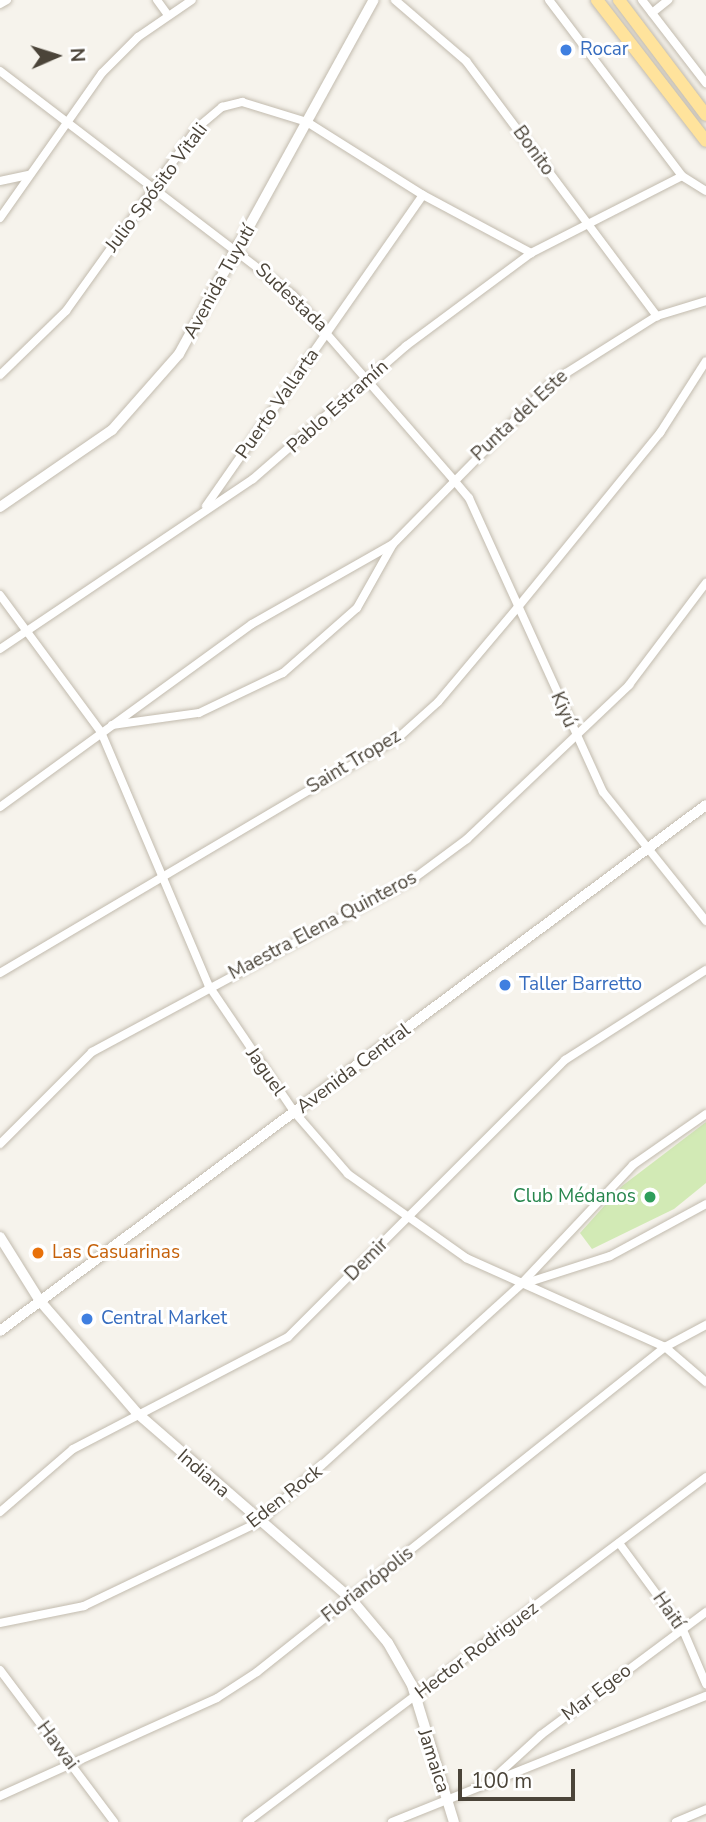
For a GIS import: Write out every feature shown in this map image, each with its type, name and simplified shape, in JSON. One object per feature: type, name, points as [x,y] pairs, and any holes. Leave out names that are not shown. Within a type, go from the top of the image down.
[{"type":"main road","points":[[597,0],[706,141]]},
{"type":"main road","points":[[619,0],[706,115]]},
{"type":"street","points":[[0,4],[7,0]]},
{"type":"street","points":[[157,0],[167,13]]},
{"type":"street","points":[[0,218],[102,73],[167,13],[192,0]]},
{"type":"street","name":"Avenida Tuyutí","points":[[0,506],[82,455],[133,410],[192,335],[374,0]]},
{"type":"street","name":"Bonito","points":[[394,0],[466,61],[657,316]]},
{"type":"street","points":[[549,0],[682,176],[706,191]]},
{"type":"street","points":[[642,0],[705,80]]},
{"type":"street","points":[[652,13],[668,0]]},
{"type":"street","name":"Sudestada","points":[[0,71],[239,251],[328,332],[453,479]]},
{"type":"street","name":"Julio Spósito Vitali","points":[[0,375],[66,312],[197,128],[222,107],[264,104],[307,122],[423,195],[531,253]]},
{"type":"street","points":[[0,181],[29,175]]},
{"type":"street","name":"Pablo Estramín","points":[[0,649],[307,438],[368,379],[531,253],[682,176]]},
{"type":"street","name":"Puerto Vallarta","points":[[204,509],[423,195]]},
{"type":"street","name":"Punta del Este","points":[[109,725],[199,713],[282,673],[324,644],[357,608],[393,544],[453,479],[552,382],[657,316],[706,301]]},
{"type":"street","name":"Saint Tropez","points":[[0,973],[398,738],[438,702],[518,607],[660,433],[703,376],[706,361]]},
{"type":"street","name":"Kiyú","points":[[453,479],[469,499],[574,736],[603,792],[645,850],[706,921]]},
{"type":"street","name":"Punta del Este","points":[[0,807],[109,725],[291,598],[393,544]]},
{"type":"street","name":"Maestra Elena Quinteros","points":[[0,1143],[92,1052],[209,986],[413,879],[467,839],[629,685],[706,583]]},
{"type":"street","name":"Jaguel","points":[[0,595],[101,732],[209,986],[295,1114],[348,1174],[407,1220],[520,1285],[665,1348],[706,1382]]},
{"type":"street","name":"Avenida Central","points":[[0,1331],[295,1114],[706,805]]},
{"type":"street","name":"Demir","points":[[0,1512],[39,1473],[137,1413],[288,1337],[565,1060],[706,970]]},
{"type":"street","name":"Eden Rock","points":[[0,1623],[84,1605],[127,1589],[259,1522],[520,1285],[632,1164],[706,1114]]},
{"type":"street","name":"Eden Rock","points":[[520,1285],[610,1256],[706,1204]]},
{"type":"street","name":"Indiana","points":[[0,1237],[40,1301],[137,1413],[259,1522],[351,1599],[397,1656],[416,1698]]},
{"type":"street","name":"Florianópolis","points":[[0,1796],[68,1760],[217,1698],[351,1599],[665,1348],[706,1325]]},
{"type":"street","name":"Hector Rodriguez","points":[[247,1822],[416,1698],[706,1478]]},
{"type":"street","name":"Haití","points":[[619,1543],[683,1630],[706,1684]]},
{"type":"street","name":"Mar Egeo","points":[[493,1779],[541,1735],[706,1612]]},
{"type":"street","name":"Hawai","points":[[0,1670],[114,1822]]},
{"type":"street","points":[[392,1822],[493,1779],[706,1696]]},
{"type":"street","name":"Jamaica","points":[[416,1698],[454,1822]]},
{"type":"street","points":[[676,1822],[706,1810]]},
{"type":"green space","name":"Club Médanos","points":[[706,1122],[706,1183],[674,1209],[592,1249],[580,1233],[622,1186]]},
{"type":"place","name":"Rocar","points":[[566,50]]},
{"type":"place","name":"Taller Barretto","points":[[505,985]]},
{"type":"place","name":"Club Médanos","points":[[650,1197]]},
{"type":"place","name":"Las Casuarinas","points":[[38,1253]]},
{"type":"place","name":"Central Market","points":[[87,1319]]}]
